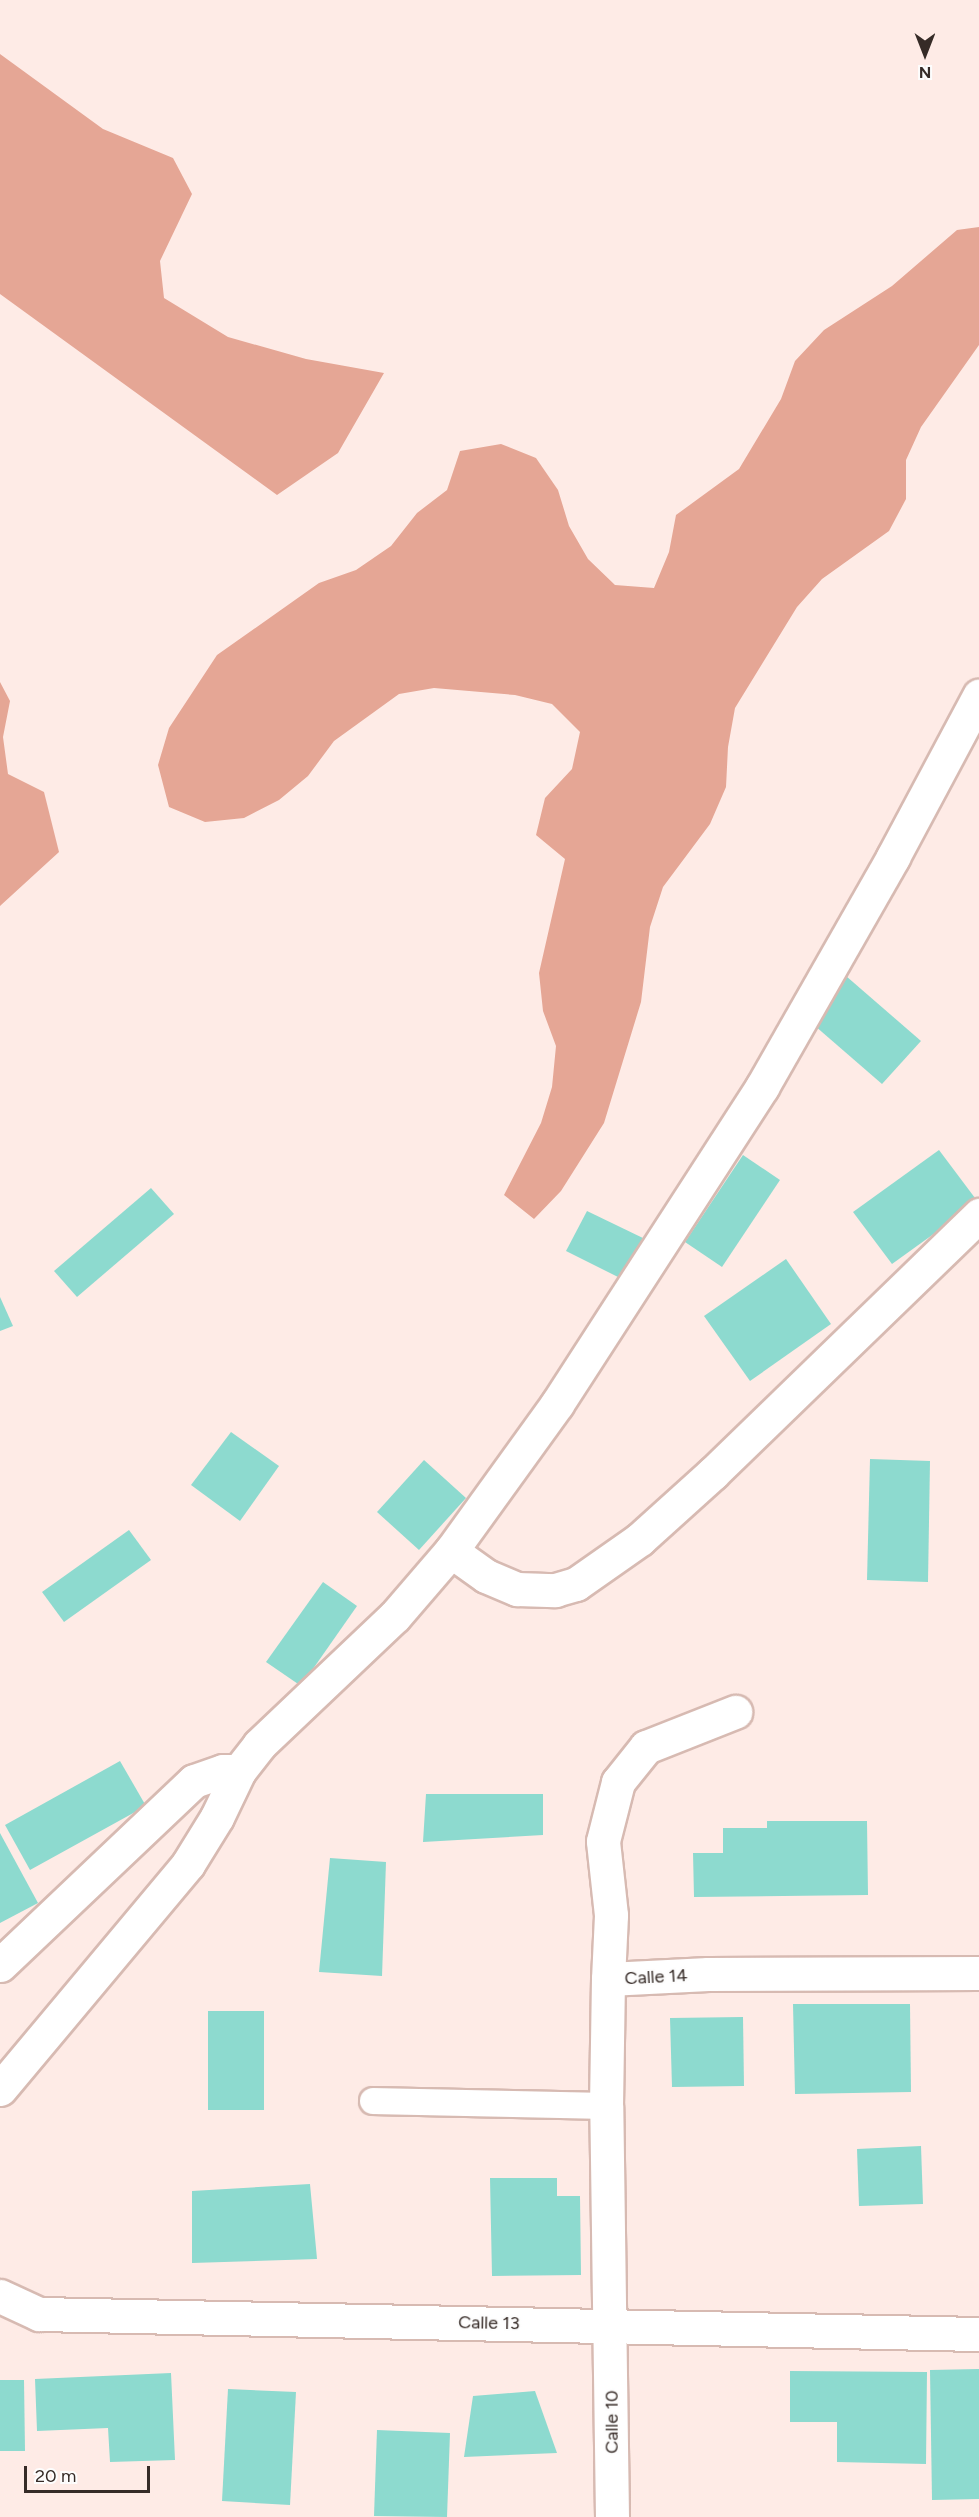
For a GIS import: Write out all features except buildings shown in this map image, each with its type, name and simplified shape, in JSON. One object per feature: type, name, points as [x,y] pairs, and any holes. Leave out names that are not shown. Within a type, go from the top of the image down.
[{"type":"street","points":[[0,2089],[188,1864],[217,1817],[239,1771],[259,1745],[395,1616],[451,1551],[606,1331],[762,1087],[904,838],[979,696]]},
{"type":"street","points":[[451,1551],[486,1576],[517,1589],[555,1590],[576,1584],[640,1539],[706,1480],[979,1215]]},
{"type":"street","points":[[608,1979],[611,1915],[603,1841],[618,1782],[646,1747],[735,1712]]},
{"type":"street","points":[[0,1965],[194,1781],[215,1772],[239,1771]]},
{"type":"street","name":"Calle 14","points":[[612,2326],[606,2106],[608,1979],[708,1974],[979,1973]]},
{"type":"street","name":"Calle 13","points":[[1,2297],[39,2314],[979,2334]]},
{"type":"street","name":"Calle 10","points":[[612,2326],[612,2517]]},
{"type":"lane","points":[[373,2101],[606,2106]]},
{"type":"shaded area","points":[[0,54],[103,129],[173,158],[192,194],[160,261],[164,298],[228,337],[306,359],[384,373],[338,453],[277,495],[0,294]]},
{"type":"shaded area","points":[[979,227],[979,345],[921,427],[906,460],[906,499],[889,531],[822,579],[797,607],[735,708],[728,747],[726,787],[710,824],[663,887],[650,927],[641,1002],[604,1123],[561,1191],[534,1219],[504,1195],[541,1123],[552,1087],[556,1046],[543,1011],[539,973],[565,859],[536,835],[545,798],[572,769],[580,732],[552,704],[515,695],[434,688],[399,694],[334,741],[308,776],[279,800],[244,818],[205,822],[169,807],[158,765],[169,728],[217,655],[319,583],[356,570],[391,546],[417,513],[447,490],[460,451],[501,444],[536,458],[558,490],[569,526],[588,559],[615,585],[654,588],[669,552],[676,515],[739,469],[781,399],[795,361],[824,330],[892,286],[957,230]]},
{"type":"shaded area","points":[[0,682],[10,701],[3,737],[8,774],[44,792],[59,852],[0,906]]}]
